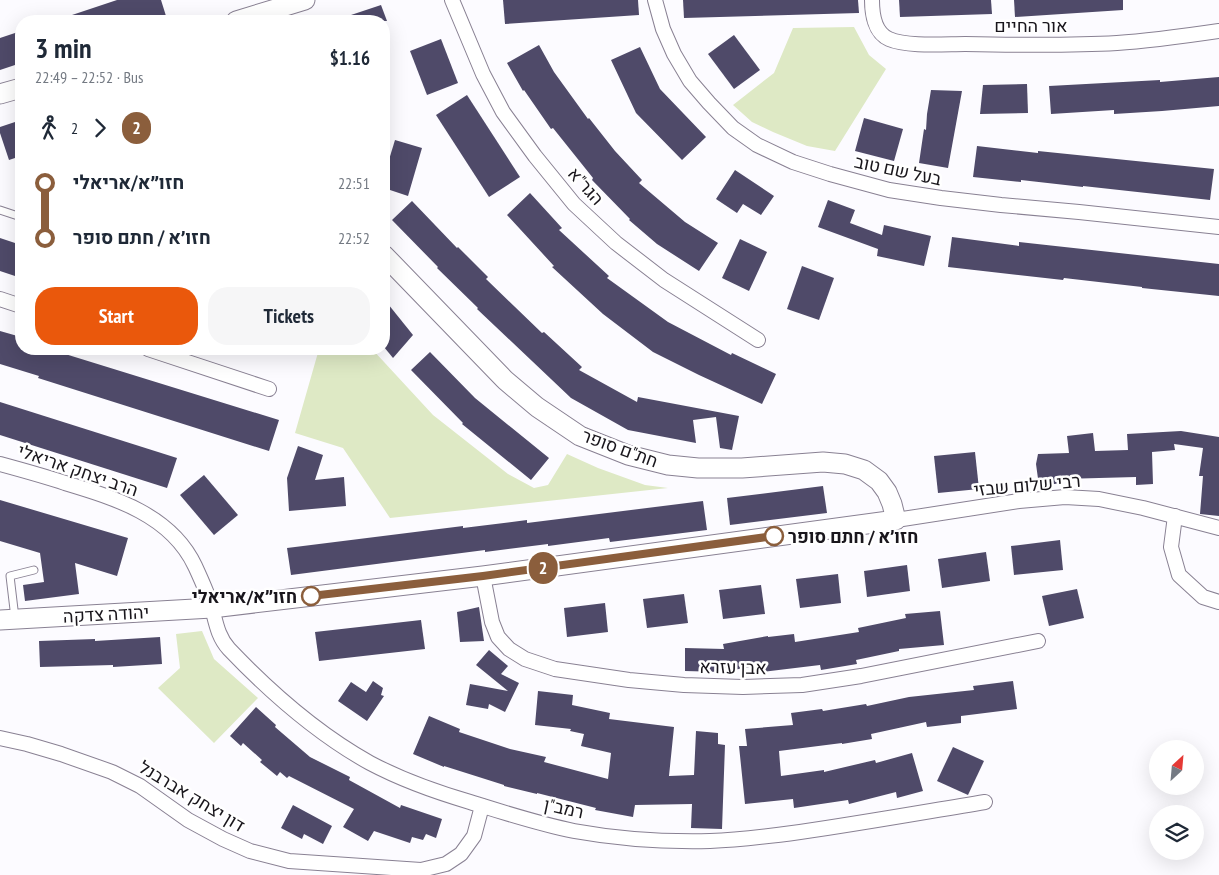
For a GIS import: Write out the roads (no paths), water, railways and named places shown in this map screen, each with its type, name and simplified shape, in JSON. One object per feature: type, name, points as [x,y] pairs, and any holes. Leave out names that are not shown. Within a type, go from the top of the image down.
[{"type":"street","points":[[256,15],[305,0]]},
{"type":"street","name":"הגר\"א","points":[[452,0],[483,74],[503,112],[535,156],[574,204],[616,243],[664,280],[758,340]]},
{"type":"street","name":"בעל שם טוב","points":[[655,0],[663,29],[674,54],[690,81],[733,128],[757,145],[793,162],[889,190],[941,198],[1219,227]]},
{"type":"street","name":"אור החיים","points":[[872,0],[875,22],[882,35],[890,40],[912,44],[1039,45],[1117,43],[1219,31]]},
{"type":"street","points":[[0,94],[15,90]]},
{"type":"street","name":"חת\"ם סופר","points":[[390,261],[505,380],[537,406],[580,436],[628,455],[668,465],[698,468],[742,468],[822,462],[846,464],[864,470],[879,481],[887,492],[896,520]]},
{"type":"street","points":[[0,299],[15,304]]},
{"type":"street","points":[[166,355],[269,389]]},
{"type":"street","name":"הרב יצחק אריאלי","points":[[0,464],[86,489],[118,500],[144,513],[166,528],[181,544],[194,564],[212,608]]},
{"type":"street","name":"רבי שלום שבזי","points":[[896,520],[1065,497],[1099,499],[1143,508],[1219,528]]},
{"type":"street","points":[[1175,516],[1171,547],[1179,575],[1203,597],[1219,602]]},
{"type":"street","name":"יהודה צדקה","points":[[8,619],[212,608],[483,576],[896,520]]},
{"type":"street","name":"אבן עזרא","points":[[483,576],[492,622],[498,637],[509,649],[525,659],[555,669],[629,680],[684,685],[743,687],[802,685],[861,676],[1038,641]]},
{"type":"street","name":"רמב\"ן","points":[[212,608],[218,632],[227,646],[303,717],[338,743],[402,778],[438,792],[531,821],[575,831],[663,840],[712,841],[757,838],[831,828],[985,802]]},
{"type":"street","name":"דון יצחק אברבנל","points":[[0,738],[61,754],[112,772],[140,786],[188,820],[223,839],[250,851],[289,861],[421,870],[446,864],[460,854],[474,836],[482,806]]},
{"type":"lane","points":[[0,210],[15,215]]},
{"type":"lane","points":[[8,619],[10,576],[34,570]]},
{"type":"place","name":"חזו׳א / חתם סופר","points":[[774,536]]},
{"type":"place","name":"חזו״א/אריאלי","points":[[311,596]]}]
